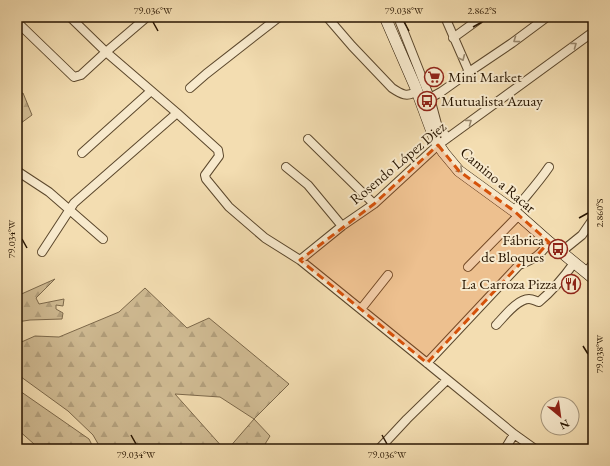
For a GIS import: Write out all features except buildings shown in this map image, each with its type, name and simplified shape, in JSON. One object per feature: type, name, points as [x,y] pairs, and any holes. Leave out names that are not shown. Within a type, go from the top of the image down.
[{"type":"street","points":[[70,17],[106,52],[218,150],[219,156],[205,176],[229,207],[265,238],[300,260],[534,449]]},
{"type":"street","points":[[17,22],[74,77],[81,75],[147,17]]},
{"type":"street","points":[[190,88],[279,17]]},
{"type":"street","points":[[327,17],[392,88],[398,92],[408,95],[414,94],[417,91]]},
{"type":"street","name":"Camino a Racar","points":[[385,17],[417,91],[436,143],[459,171],[517,213],[574,263],[590,272]]},
{"type":"street","points":[[398,17],[429,97],[437,124],[446,136],[449,137]]},
{"type":"street","points":[[445,17],[468,72]]},
{"type":"street","points":[[453,38],[482,17]]},
{"type":"street","points":[[429,97],[441,92],[547,17]]},
{"type":"street","name":"Rosendo López Diez","points":[[300,260],[342,226],[374,204],[436,143],[449,137],[593,32]]},
{"type":"street","points":[[82,153],[152,91]]},
{"type":"street","points":[[42,252],[74,203],[177,113]]},
{"type":"street","points":[[308,139],[374,204]]},
{"type":"street","points":[[286,167],[308,185],[342,226]]},
{"type":"street","points":[[468,267],[517,213],[528,194],[550,167]]},
{"type":"street","points":[[17,171],[43,188],[104,239]]},
{"type":"street","points":[[561,252],[582,234],[593,219]]},
{"type":"street","points":[[427,363],[519,265],[533,260],[544,250],[549,242]]},
{"type":"street","points":[[496,325],[515,305],[522,301],[529,299],[539,302],[546,297],[574,263]]},
{"type":"street","points":[[361,309],[388,275]]},
{"type":"street","points":[[379,449],[447,380]]},
{"type":"street","points":[[505,449],[514,434]]},
{"type":"highlighted area","points":[[438,145],[459,171],[514,211],[549,242],[533,260],[519,265],[427,363],[300,260],[374,204]]},
{"type":"green space","points":[[23,93],[32,115],[17,126],[17,94]]},
{"type":"green space","points":[[55,279],[36,298],[39,304],[64,299],[63,306],[56,305],[56,309],[63,313],[62,319],[17,322],[17,296]]},
{"type":"green space","points":[[145,288],[187,328],[209,318],[289,384],[254,419],[220,397],[175,394],[224,449],[101,449],[93,435],[68,411],[17,374],[17,344],[35,336],[59,337],[119,312]]},
{"type":"green space","points":[[17,389],[89,439],[94,449],[29,449],[34,444],[17,429]]},
{"type":"green space","points":[[254,419],[270,436],[262,449],[228,449]]},
{"type":"place","name":"Mini Market","points":[[434,77]]},
{"type":"place","name":"Mutualista Azuay","points":[[427,101]]},
{"type":"place","name":"Fábrica de Bloques","points":[[558,249]]},
{"type":"place","name":"La Carroza Pizza","points":[[571,284]]}]
